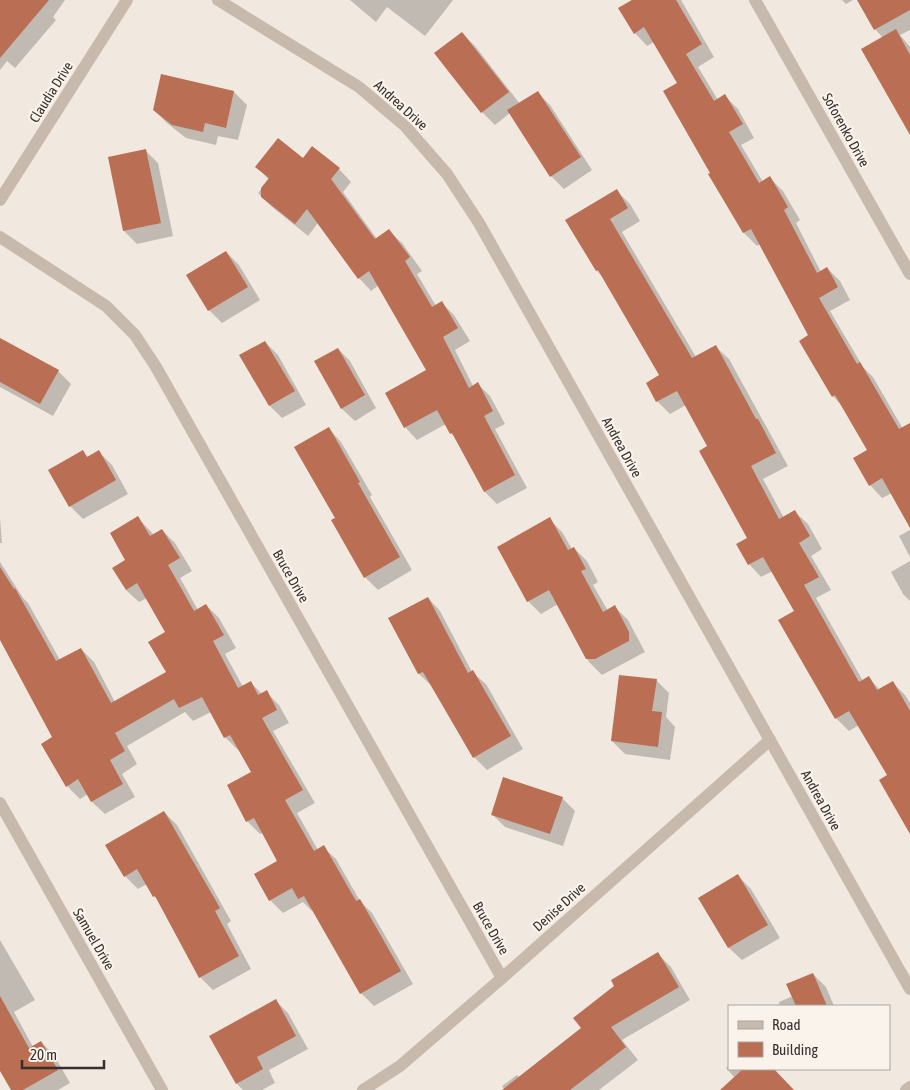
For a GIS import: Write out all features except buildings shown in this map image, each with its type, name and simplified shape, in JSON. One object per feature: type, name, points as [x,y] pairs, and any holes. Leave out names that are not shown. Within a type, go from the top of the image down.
[{"type":"street","name":"Claudia Drive","points":[[0,200],[127,0]]},
{"type":"street","name":"Andrea Drive","points":[[218,0],[359,87],[405,126],[447,174],[480,223],[910,989]]},
{"type":"street","name":"Soforenko Drive","points":[[755,0],[910,274]]},
{"type":"street","name":"Bruce Drive","points":[[0,237],[106,306],[135,335],[161,376],[502,978]]},
{"type":"street","name":"Denise Drive","points":[[363,1090],[400,1066],[770,740]]},
{"type":"street","name":"Samuel Drive","points":[[0,803],[162,1090]]},
{"type":"street","points":[[906,1090],[910,1087]]}]
